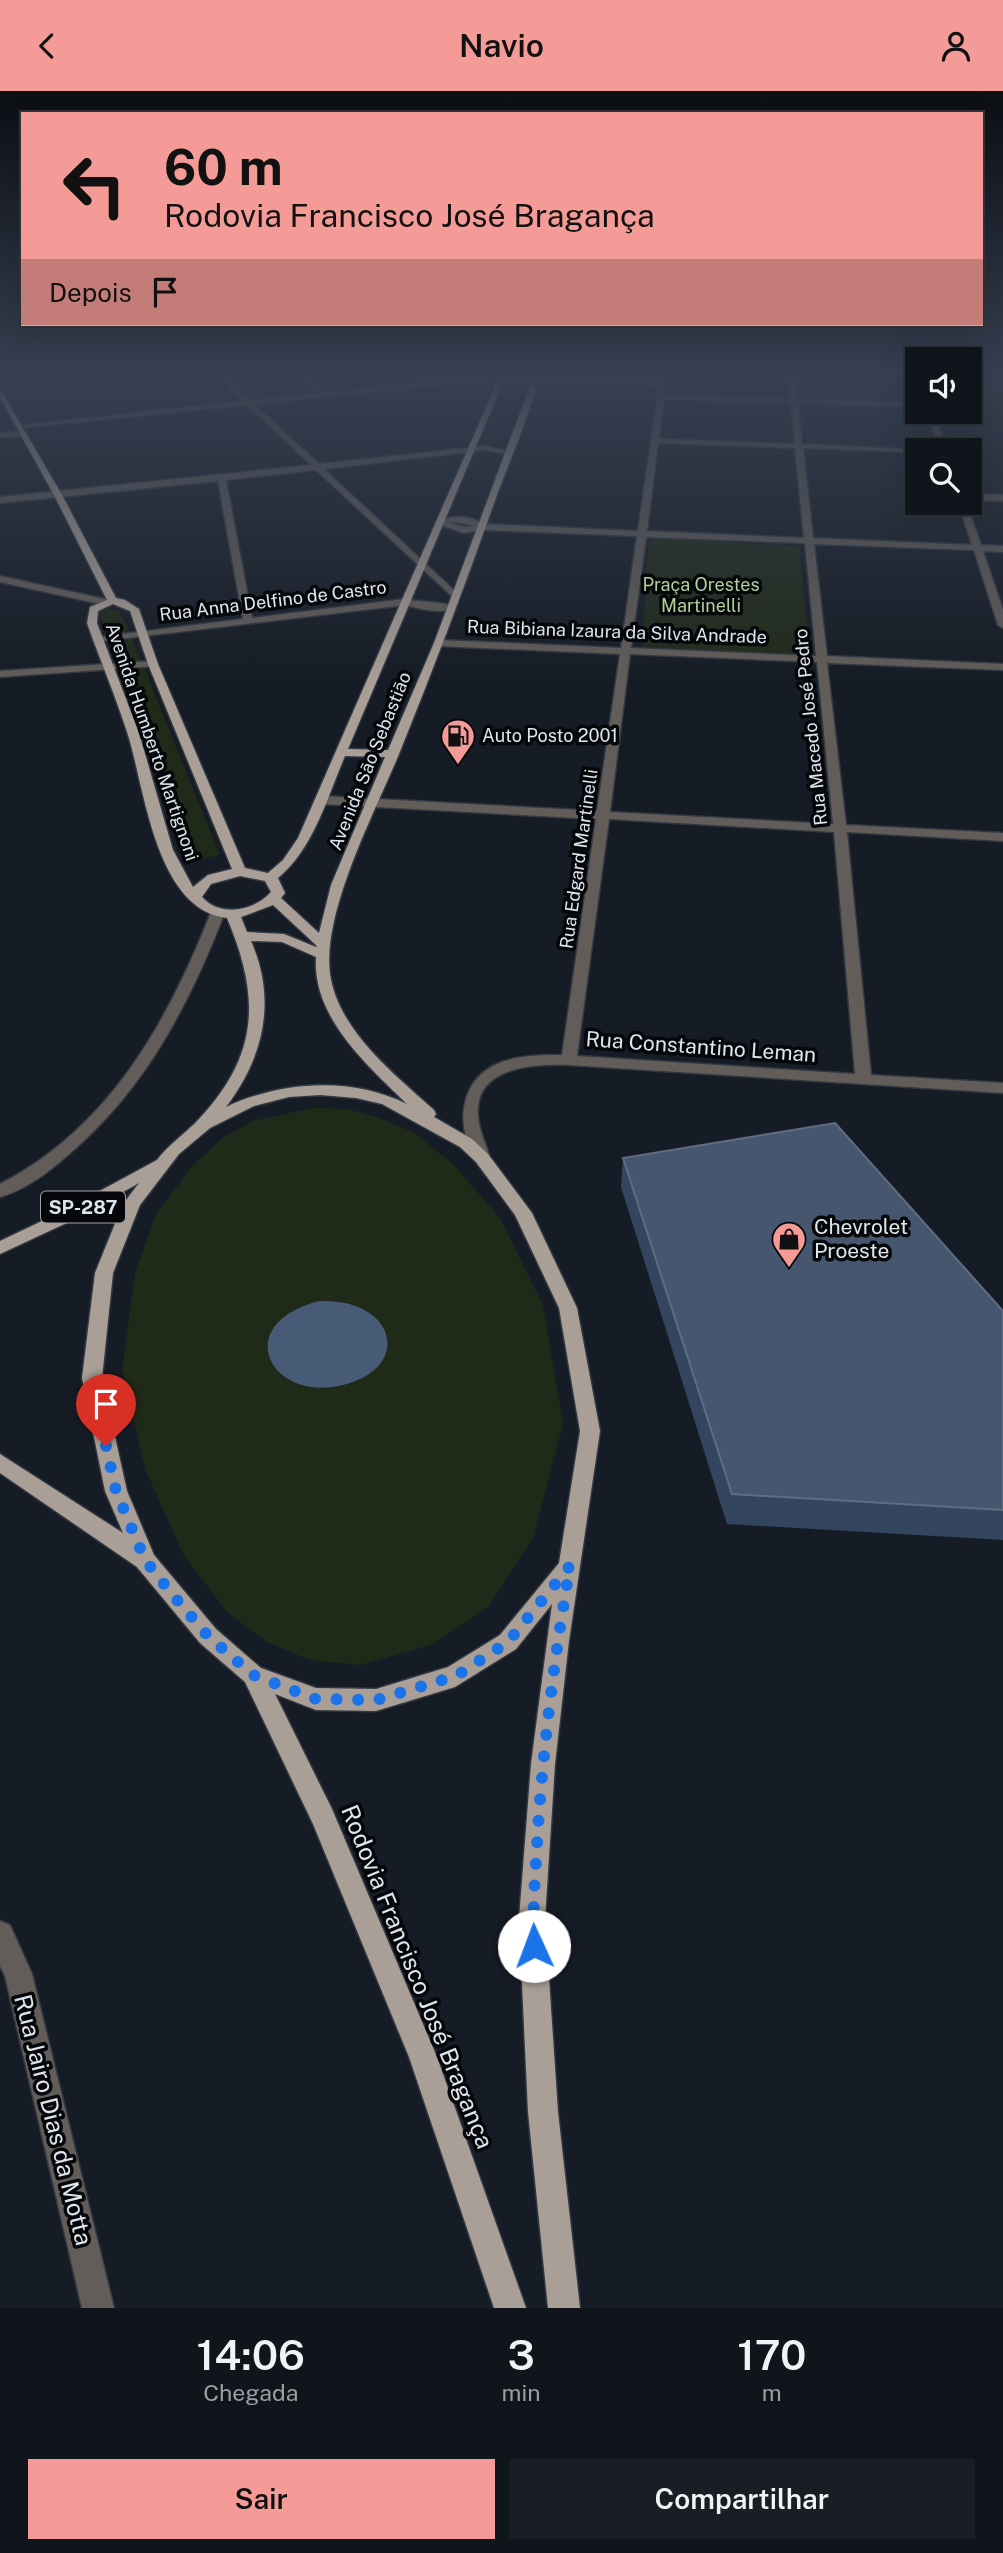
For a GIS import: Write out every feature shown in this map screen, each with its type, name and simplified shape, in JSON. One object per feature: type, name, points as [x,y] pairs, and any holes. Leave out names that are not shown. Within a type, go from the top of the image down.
[{"type":"main road","name":"Avenida Humberto Martignoni","points":[[48,476],[109,602]]},
{"type":"main road","name":"Avenida São Sebastião","points":[[270,878],[288,863],[304,838],[322,800],[460,476]]},
{"type":"main road","name":"Avenida São Sebastião","points":[[449,1132],[379,1068],[351,1034],[331,1001],[323,976],[324,951],[329,915],[338,884],[439,643],[500,476]]},
{"type":"main road","name":"Avenida Humberto Martignoni","points":[[198,902],[181,880],[157,820],[138,748],[98,640],[93,609],[109,602],[122,602],[134,609],[153,664],[240,872]]},
{"type":"main road","points":[[342,751],[393,754]]},
{"type":"main road","points":[[240,872],[270,878],[278,888],[274,899],[258,909],[225,913],[198,902],[195,897],[197,888],[214,876],[240,872]]},
{"type":"main road","points":[[274,899],[324,951]]},
{"type":"main road","points":[[204,1123],[237,1082],[253,1043],[258,993],[243,936],[225,913]]},
{"type":"main road","points":[[243,936],[284,938],[324,951]]},
{"type":"main road","name":"Rodovia Francisco José Bragança","points":[[564,2308],[543,2112],[532,1919],[542,1765],[557,1641],[570,1566],[590,1431],[568,1308],[523,1213],[482,1158],[449,1132],[387,1100],[356,1093],[320,1090],[288,1092],[248,1103],[204,1123],[173,1150],[132,1204],[104,1273],[92,1378],[116,1491],[145,1560],[208,1636],[253,1675],[316,1699],[376,1700],[456,1676],[508,1642],[570,1566]]},
{"type":"main road","name":"SP-287","points":[[0,1248],[67,1216],[164,1162]]},
{"type":"main road","points":[[0,1462],[145,1560]]},
{"type":"main road","name":"Rodovia Francisco José Bragança","points":[[253,1675],[323,1818],[423,2057],[510,2308]]},
{"type":"street","points":[[0,501],[244,476]]},
{"type":"street","points":[[328,476],[423,566],[453,602]]},
{"type":"street","name":"Rua Edgard Martinelli","points":[[569,1060],[650,476]]},
{"type":"street","name":"Rua Macedo José Pedro","points":[[802,476],[840,828],[863,1079]]},
{"type":"street","points":[[222,479],[248,622]]},
{"type":"street","points":[[982,497],[1003,498]]},
{"type":"street","points":[[967,515],[1003,625]]},
{"type":"street","points":[[439,523],[465,519],[482,527],[1003,549]]},
{"type":"street","points":[[0,579],[109,602]]},
{"type":"street","name":"Rua Anna Delfino de Castro","points":[[98,640],[405,603],[425,607],[453,602]]},
{"type":"street","name":"Rua Bibiana Izaura da Silva Andrade","points":[[439,643],[1003,667]]},
{"type":"street","points":[[0,674],[109,669],[153,664]]},
{"type":"street","points":[[322,800],[1003,837]]},
{"type":"street","points":[[0,1191],[49,1161],[93,1123],[136,1073],[176,1011],[225,913]]},
{"type":"street","name":"Rua Constantino Leman","points":[[482,1158],[470,1103],[483,1082],[503,1066],[514,1062],[569,1060],[1003,1088]]},
{"type":"street","name":"Rua Jairo Dias da Motta","points":[[0,1935],[9,1978],[98,2308]]},
{"type":"green space","name":"Praça Orestes Martinelli","points":[[649,538],[799,546],[810,655],[642,647]]},
{"type":"green space","points":[[109,608],[119,611],[127,626],[220,855],[197,860],[155,745],[99,613]]},
{"type":"green space","points":[[312,1108],[347,1109],[377,1117],[413,1132],[454,1165],[500,1218],[543,1305],[563,1424],[533,1538],[489,1606],[431,1645],[360,1665],[310,1660],[267,1642],[227,1612],[184,1556],[146,1471],[122,1371],[135,1273],[156,1214],[193,1165],[224,1137],[253,1121]]},
{"type":"water","points":[[319,1301],[345,1303],[365,1310],[379,1322],[386,1335],[387,1350],[380,1364],[365,1376],[343,1385],[317,1388],[296,1383],[279,1372],[270,1358],[268,1342],[275,1326],[291,1312]]},
{"type":"building","name":"Chevrolet Proeste","points":[[835,1123],[1003,1311],[1003,1510],[732,1494],[623,1158]]},
{"type":"place","name":"Auto Posto 2001","points":[[458,766]]},
{"type":"place","name":"Chevrolet Proeste","points":[[789,1269]]},
{"type":"route","points":[[106,1446],[116,1491],[145,1560],[171,1593],[208,1636],[253,1675],[316,1699],[376,1700],[456,1676],[508,1642],[570,1566],[557,1641],[542,1765],[532,1919],[534,1946]]}]
